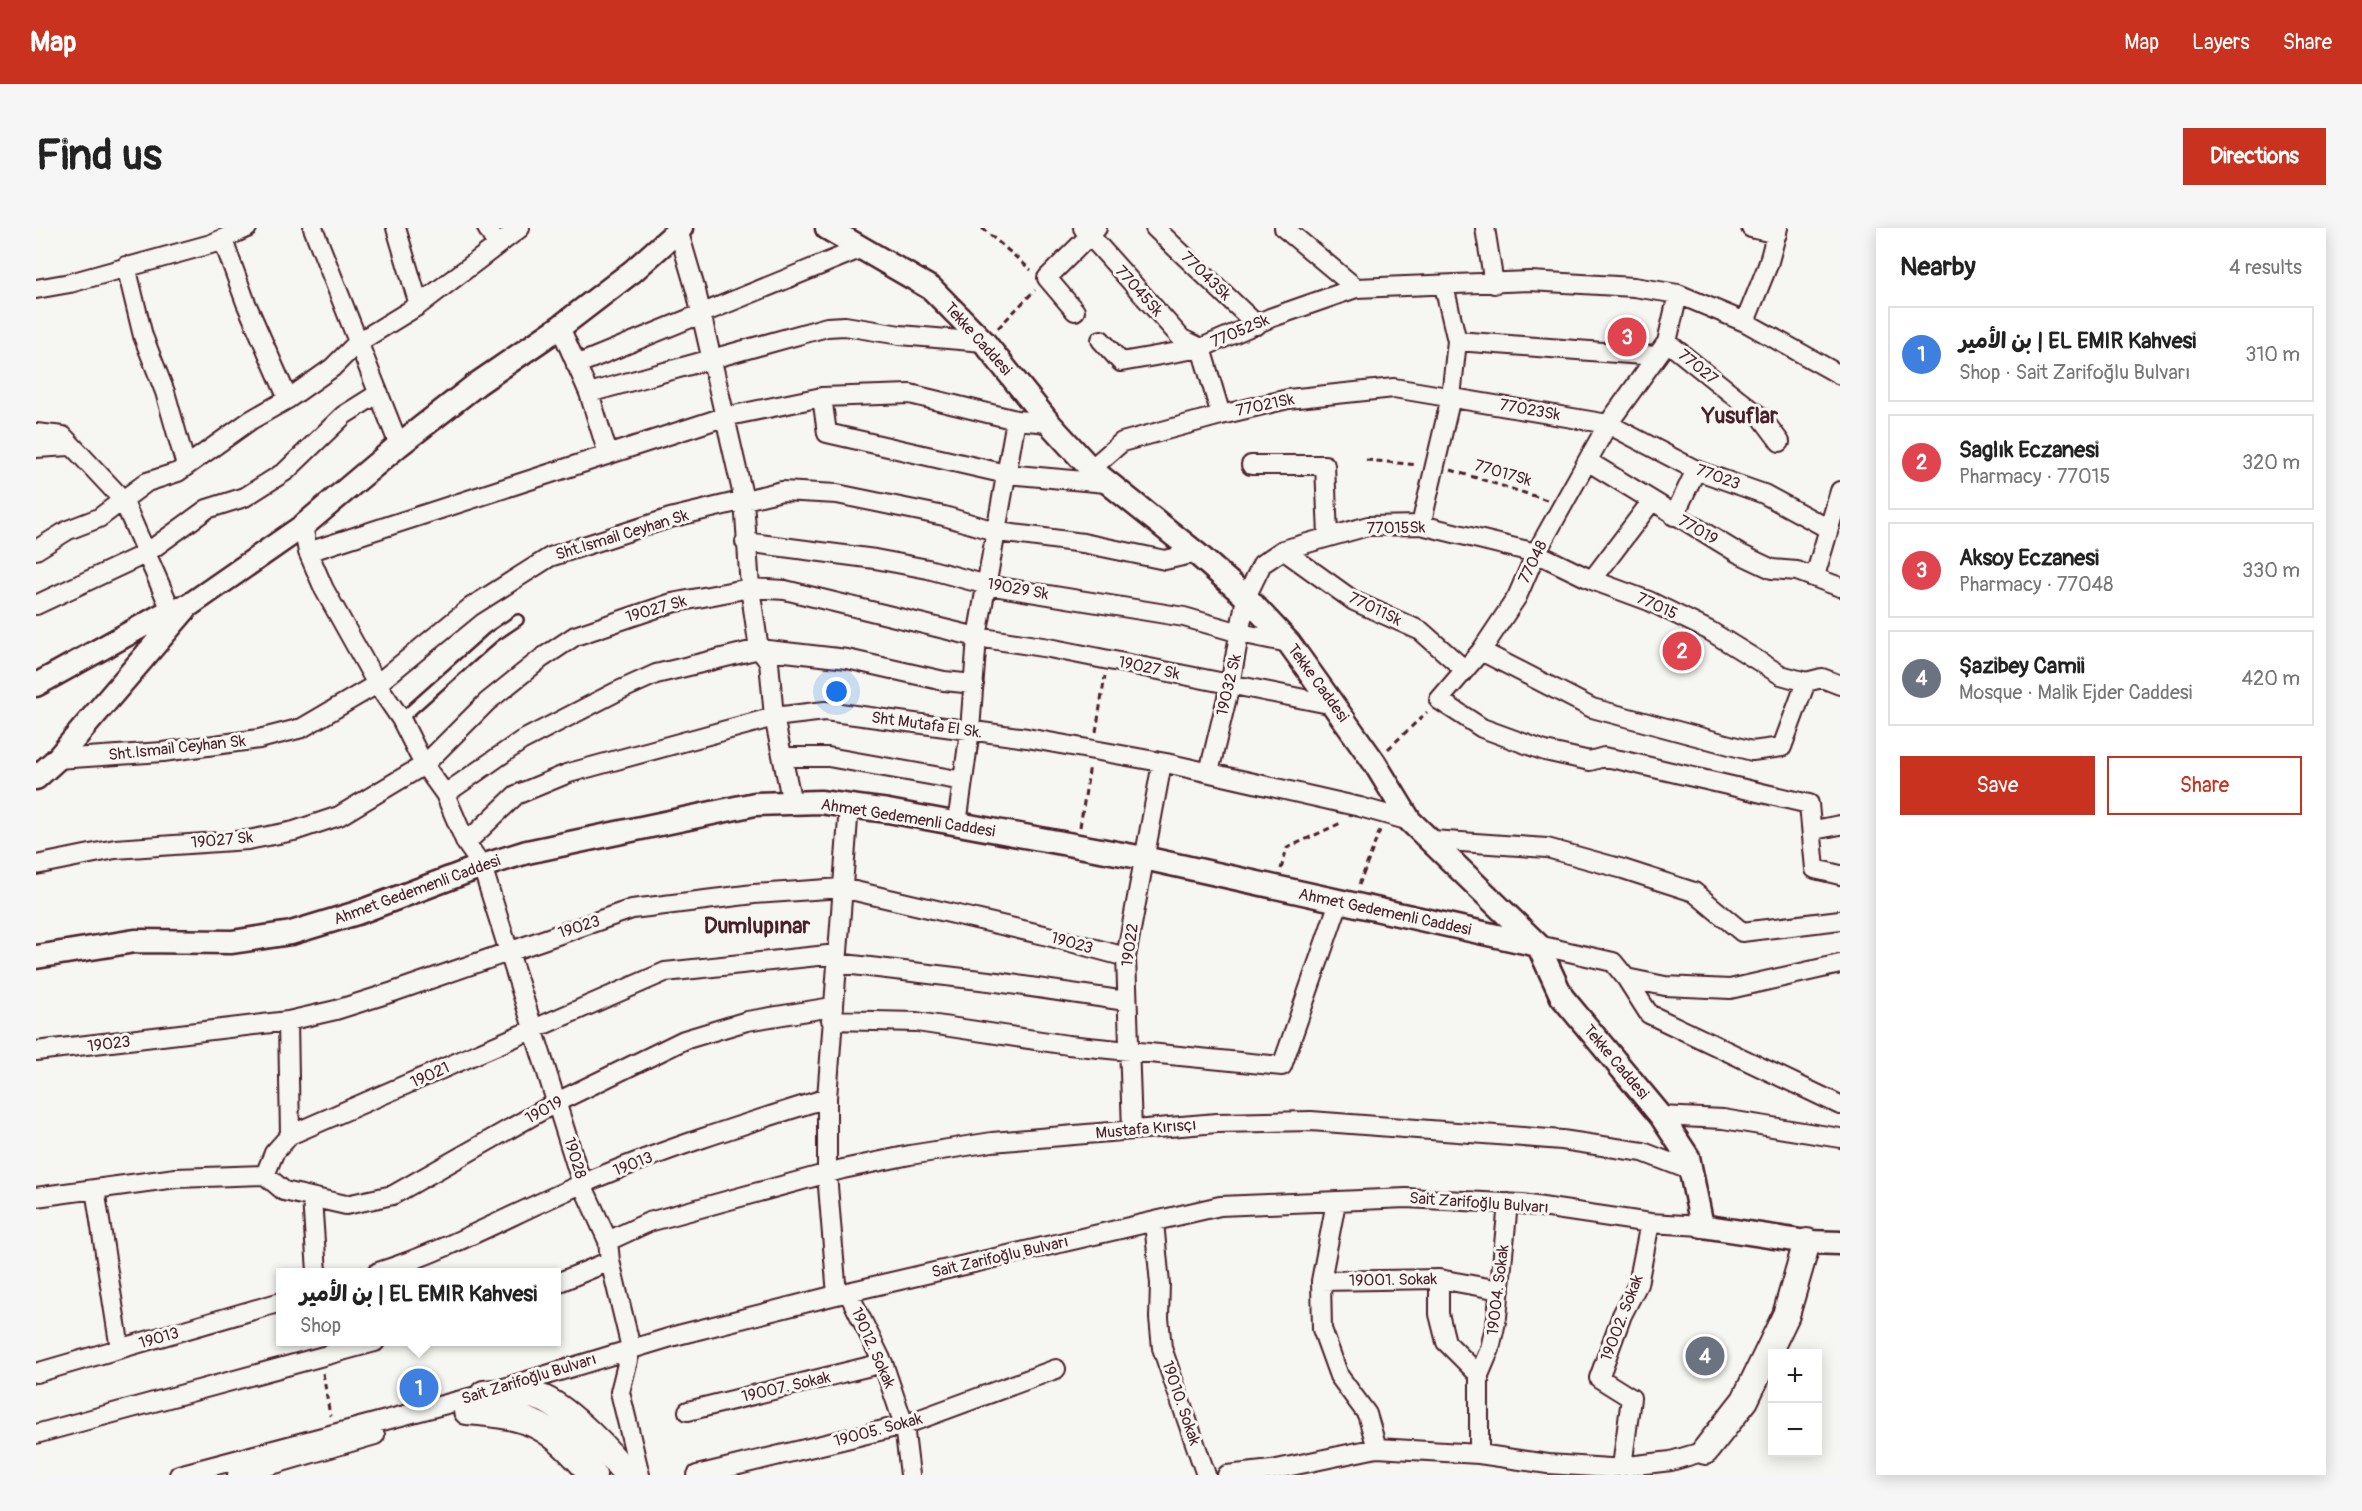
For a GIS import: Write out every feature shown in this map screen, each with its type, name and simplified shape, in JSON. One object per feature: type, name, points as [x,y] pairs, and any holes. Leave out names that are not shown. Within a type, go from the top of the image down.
[{"type":"main road","points":[[1705,1451],[1745,1400],[1786,1315],[1807,1242]]},
{"type":"main road","points":[[476,1402],[515,1392],[545,1399],[578,1424],[627,1475]]},
{"type":"main road","points":[[476,1402],[534,1422],[565,1444],[592,1475]]},
{"type":"street","points":[[36,289],[70,283],[223,240],[247,228]]},
{"type":"street","points":[[313,228],[399,445]]},
{"type":"street","points":[[396,228],[419,305]]},
{"type":"street","points":[[487,228],[497,245]]},
{"type":"street","points":[[36,550],[68,530],[99,518],[147,482],[178,472],[251,420],[288,399],[332,368],[357,343],[419,305],[484,258],[520,228]]},
{"type":"street","name":"Tekke Caddesi","points":[[826,228],[932,289],[984,342],[1049,423],[1099,476],[1196,553],[1246,597],[1289,643],[1374,762],[1410,821],[1538,945],[1562,997],[1661,1116],[1688,1157],[1702,1226]]},
{"type":"street","name":"77043Sk","points":[[1155,228],[1257,325]]},
{"type":"street","points":[[1284,228],[1356,288]]},
{"type":"street","points":[[1485,228],[1494,284]]},
{"type":"street","points":[[1745,322],[1777,231],[1751,228]]},
{"type":"street","points":[[36,684],[180,608],[303,526],[399,445],[477,384],[561,327],[680,231],[744,500],[750,588],[759,649],[769,662],[774,717],[792,803]]},
{"type":"street","points":[[1075,310],[1045,280],[1090,231]]},
{"type":"street","name":"77045Sk","points":[[1090,231],[1182,339],[1201,348]]},
{"type":"street","points":[[223,240],[246,303],[288,399]]},
{"type":"street","points":[[576,364],[862,248]]},
{"type":"street","points":[[126,266],[143,336],[165,392],[186,466]]},
{"type":"street","name":"77052Sk","points":[[1101,340],[1121,362],[1201,348],[1356,288],[1530,281],[1623,286],[1678,294],[1745,322],[1840,375]]},
{"type":"street","points":[[1421,525],[1451,397],[1457,341],[1444,286]]},
{"type":"street","points":[[1457,341],[1662,349],[1678,294]]},
{"type":"street","points":[[589,393],[827,327],[845,326],[900,335],[984,342]]},
{"type":"street","points":[[561,327],[589,393],[608,454]]},
{"type":"street","points":[[1201,348],[1221,415]]},
{"type":"street","name":"77048","points":[[1439,700],[1481,651],[1517,597],[1536,553],[1589,462],[1608,424],[1662,349]]},
{"type":"street","name":"77027","points":[[1662,349],[1762,418],[1780,442]]},
{"type":"street","name":"77021Sk","points":[[1099,476],[1122,442],[1288,399],[1394,388],[1451,397]]},
{"type":"street","points":[[36,605],[145,554],[207,509],[245,496],[286,471],[344,416],[379,393]]},
{"type":"street","points":[[308,552],[724,417],[822,397],[910,394],[1016,420],[1049,423]]},
{"type":"street","points":[[822,397],[827,433],[1006,474],[1099,476]]},
{"type":"street","name":"77023Sk","points":[[1451,397],[1608,424]]},
{"type":"street","points":[[957,824],[970,730],[977,637],[998,532],[1016,420]]},
{"type":"street","name":"77023","points":[[1608,424],[1696,470],[1764,494],[1829,529]]},
{"type":"street","points":[[36,433],[63,436],[123,500],[145,554],[180,608]]},
{"type":"street","points":[[36,448],[74,446]]},
{"type":"street","name":"77019","points":[[1589,462],[1738,554],[1772,569],[1797,571],[1840,587]]},
{"type":"street","points":[[1251,465],[1325,465],[1329,536]]},
{"type":"street","points":[[1674,516],[1696,470]]},
{"type":"street","name":"Sht.Ismail Ceyhan Sk","points":[[57,759],[163,752],[259,739],[302,728],[377,684],[471,607],[550,557],[670,518],[782,491],[837,494],[944,516],[998,532],[1083,543],[1165,560],[1196,553]]},
{"type":"street","points":[[1815,576],[1840,491]]},
{"type":"street","points":[[1592,580],[1651,502]]},
{"type":"street","name":"77015Sk","points":[[1246,597],[1262,564],[1283,550],[1368,526],[1421,525],[1536,553]]},
{"type":"street","name":"19028","points":[[303,526],[308,552],[324,589],[377,684],[401,719],[424,765],[445,794],[466,843],[482,866],[531,1028],[582,1184],[608,1241],[610,1261],[631,1347]]},
{"type":"street","name":"19029 Sk","points":[[746,542],[875,559],[928,569],[987,585],[1184,617],[1240,633],[1289,643]]},
{"type":"street","name":"77011Sk","points":[[1283,550],[1354,601],[1421,630],[1465,670]]},
{"type":"street","name":"77015","points":[[1536,553],[1710,631],[1781,675],[1806,682],[1822,678],[1840,685]]},
{"type":"street","name":"19027 Sk","points":[[36,865],[115,849],[248,840],[294,831],[339,816],[424,765],[487,702],[542,658],[575,636],[672,603],[750,588],[786,590],[977,637],[1049,648],[1334,705]]},
{"type":"street","name":"19032 Sk","points":[[1209,772],[1230,685],[1246,597]]},
{"type":"street","points":[[36,778],[57,759],[180,608]]},
{"type":"street","points":[[445,794],[521,741],[616,692],[656,674],[759,649],[847,659],[944,681],[974,684]]},
{"type":"street","points":[[1481,651],[1592,708],[1752,751],[1782,747],[1806,682]]},
{"type":"street","points":[[1439,700],[1482,728],[1545,751],[1590,761],[1604,757],[1620,760],[1809,804],[1814,830],[1815,869],[1840,875]]},
{"type":"street","name":"Sht Mutafa El Sk.","points":[[466,843],[516,795],[569,773],[774,717],[825,711],[970,730],[1162,763],[1209,772],[1410,821]]},
{"type":"street","points":[[783,757],[828,757],[963,781]]},
{"type":"street","name":"19022","points":[[1132,1130],[1126,957],[1162,763]]},
{"type":"street","name":"Ahmet Gedemenli Caddesi","points":[[36,957],[135,941],[232,942],[291,933],[357,913],[482,866],[527,852],[755,804],[820,802],[1144,858],[1538,945]]},
{"type":"street","points":[[843,1294],[827,1174],[827,1098],[831,1013],[849,806]]},
{"type":"street","points":[[1814,830],[1840,825]]},
{"type":"street","points":[[1432,840],[1546,848],[1623,869],[1694,892],[1742,932],[1840,920]]},
{"type":"street","name":"19023","points":[[36,1051],[288,1021],[336,1010],[393,992],[632,909],[754,894],[842,888],[1044,934],[1126,957]]},
{"type":"street","name":"19019","points":[[265,1175],[284,1191],[346,1205],[393,1195],[557,1102],[684,1040],[747,1021],[831,1013],[916,1022],[1024,1039],[1282,1066],[1345,903]]},
{"type":"street","points":[[1538,945],[1613,962],[1649,1014],[1840,1105]]},
{"type":"street","name":"19021","points":[[265,1175],[274,1153],[290,1135],[454,1065],[531,1028],[665,972],[836,958],[1126,1001]]},
{"type":"street","points":[[1626,978],[1665,986],[1730,988],[1840,964]]},
{"type":"street","points":[[288,1021],[290,1135]]},
{"type":"street","name":"19013","points":[[388,1268],[484,1231],[582,1184],[692,1142],[827,1098]]},
{"type":"street","points":[[1661,1116],[1723,1119],[1840,1138]]},
{"type":"street","name":"Mustafa Kırısçı","points":[[608,1241],[649,1222],[827,1174],[910,1155],[992,1142],[1217,1123],[1311,1120],[1562,1140],[1643,1152],[1692,1171]]},
{"type":"street","points":[[36,1197],[176,1178],[265,1175]]},
{"type":"street","points":[[95,1189],[120,1349]]},
{"type":"street","points":[[312,1198],[317,1268]]},
{"type":"street","name":"Sait Zarifoğlu Bulvarı","points":[[237,1475],[409,1424],[631,1347],[1134,1224],[1154,1222],[1220,1206],[1335,1203],[1344,1200],[1406,1198],[1508,1203],[1650,1223],[1702,1226],[1807,1242],[1840,1243]]},
{"type":"street","points":[[1335,1203],[1321,1281],[1322,1329],[1339,1376],[1367,1414],[1377,1448]]},
{"type":"street","name":"19004. Sokak","points":[[1479,1375],[1490,1349],[1500,1290],[1508,1203]]},
{"type":"street","name":"19010. Sokak","points":[[1154,1222],[1160,1284],[1159,1318],[1162,1348],[1206,1475]]},
{"type":"street","name":"19002. Sokak","points":[[1622,1467],[1631,1398],[1599,1378],[1622,1315],[1638,1284],[1650,1223]]},
{"type":"street","points":[[561,1281],[610,1261]]},
{"type":"street","points":[[1439,1279],[1439,1314],[1446,1342],[1479,1375],[1479,1454]]},
{"type":"street","name":"19001. Sokak","points":[[1321,1281],[1439,1279],[1500,1290]]},
{"type":"street","name":"19012. Sokak","points":[[843,1294],[883,1363],[904,1425],[910,1475]]},
{"type":"street","name":"19013","points":[[36,1373],[276,1303]]},
{"type":"street","points":[[36,1434],[320,1349],[341,1346]]},
{"type":"street","points":[[631,1347],[620,1392],[640,1475]]},
{"type":"street","name":"19007. Sokak","points":[[688,1411],[883,1363]]},
{"type":"street","name":"19005. Sokak","points":[[697,1475],[904,1425],[1056,1369]]},
{"type":"street","name":"Sait Zarifoğlu Bulvarı","points":[[179,1475],[333,1434],[476,1402]]},
{"type":"street","points":[[1227,1475],[1273,1473],[1377,1448],[1479,1454],[1548,1464],[1622,1467],[1671,1461],[1705,1451]]},
{"type":"lane","points":[[401,719],[493,637],[518,620]]},
{"type":"path","points":[[982,228],[1045,280],[984,342]]},
{"type":"path","name":"77017Sk","points":[[1366,460],[1435,466],[1522,491],[1562,508]]},
{"type":"path","points":[[1374,762],[1439,700]]},
{"type":"path","points":[[1287,848],[1377,812]]},
{"type":"path","points":[[1345,903],[1377,812]]},
{"type":"path","points":[[320,1349],[333,1434]]},
{"type":"place","name":"Aksoy Eczanesi","points":[[1627,337]]},
{"type":"place","name":"Saglık Eczanesi","points":[[1682,651]]},
{"type":"place","name":"Şazibey Camii","points":[[1705,1356]]},
{"type":"place","name":"بن الأمير | EL EMIR Kahvesi","points":[[419,1388]]},
{"type":"district","name":"Yusuflar","points":[[1740,416]]},
{"type":"district","name":"Dumlupınar","points":[[757,926]]}]
